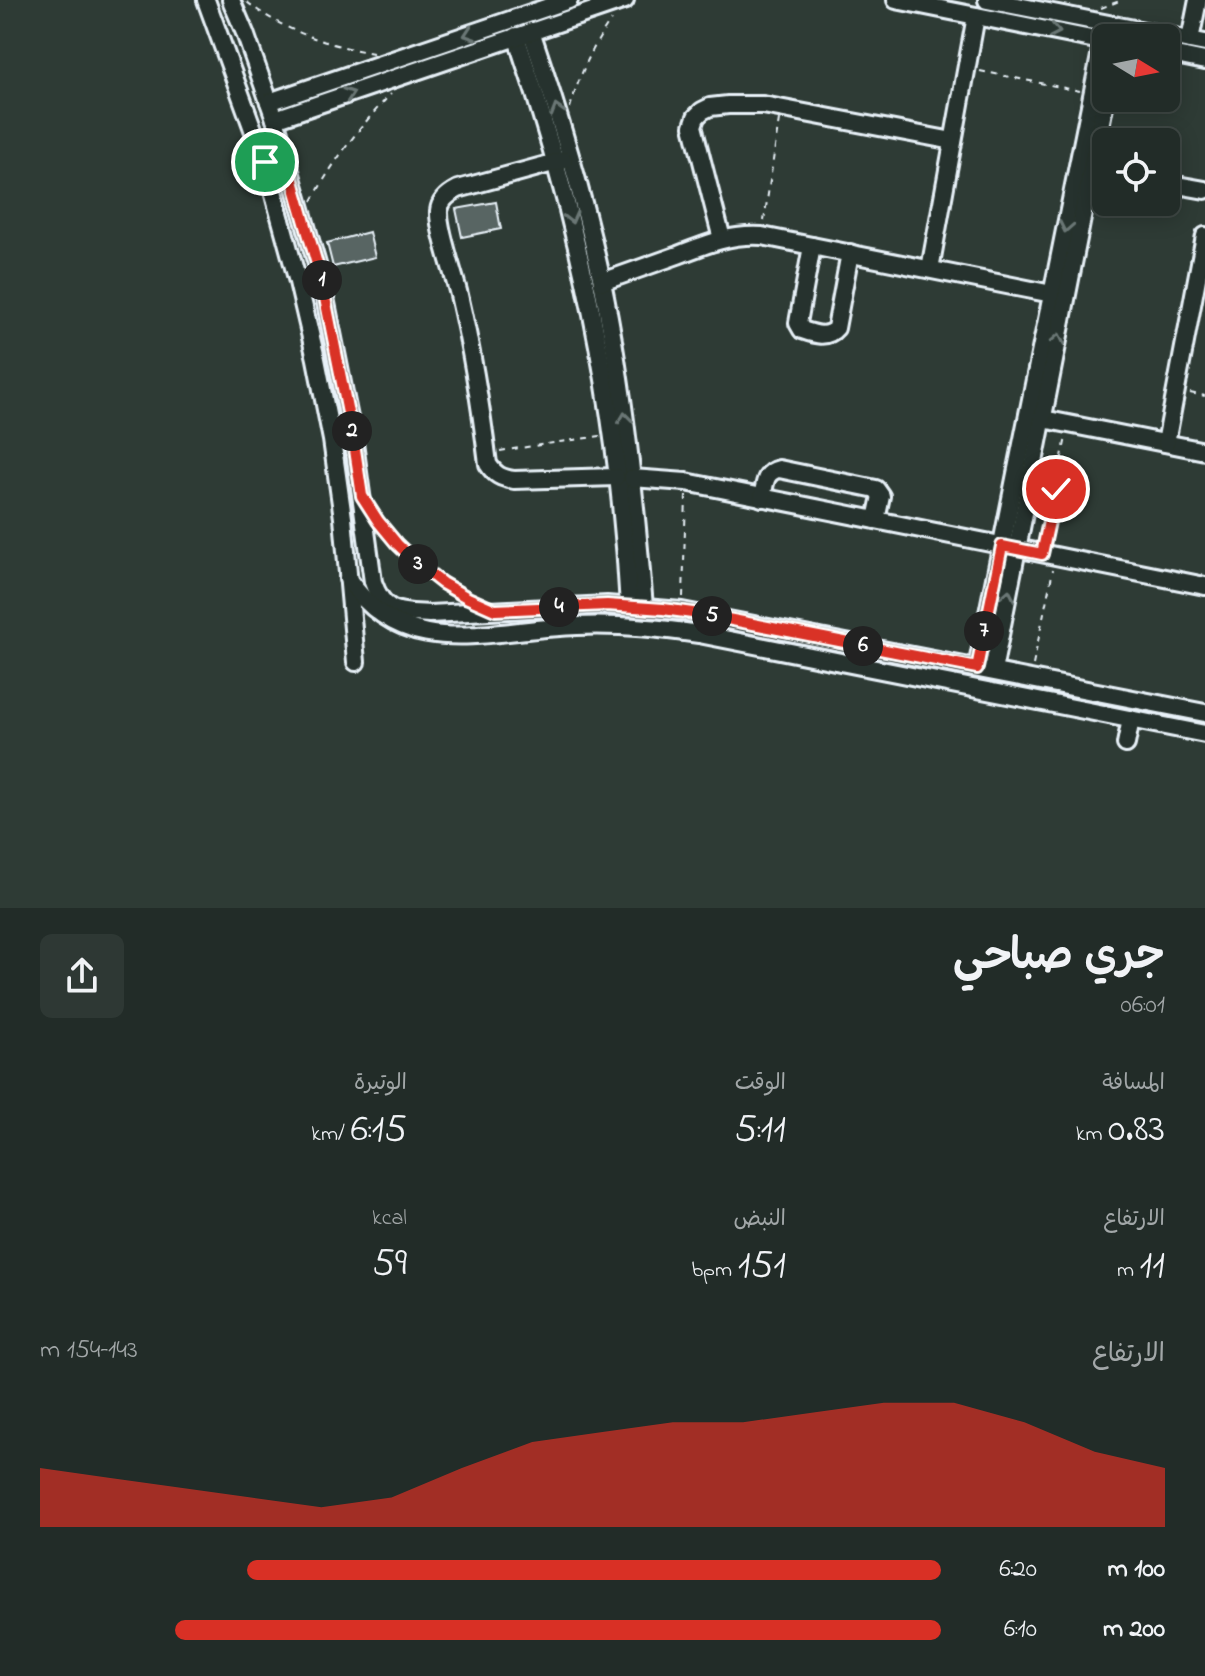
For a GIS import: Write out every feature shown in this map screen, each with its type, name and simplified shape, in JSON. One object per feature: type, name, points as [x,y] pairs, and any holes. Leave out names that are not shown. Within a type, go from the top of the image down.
[{"type":"street","points":[[206,0],[265,162],[316,359],[343,518],[356,662]]},
{"type":"street","points":[[231,0],[275,119],[321,278],[354,443],[373,582],[379,599],[388,607],[429,614],[576,606],[636,606],[682,611],[1205,713]]},
{"type":"street","points":[[510,0],[525,10]]},
{"type":"street","points":[[269,102],[525,10],[569,0]]},
{"type":"street","points":[[896,0],[1092,38]]},
{"type":"street","points":[[987,0],[1197,42],[1198,0]]},
{"type":"street","points":[[275,119],[523,34],[622,6]]},
{"type":"street","points":[[525,10],[523,34],[602,282],[614,346],[636,606]]},
{"type":"street","points":[[930,269],[976,16]]},
{"type":"street","points":[[1180,56],[1205,61]]},
{"type":"street","points":[[722,239],[693,126],[696,117],[710,107],[781,107],[953,141]]},
{"type":"street","points":[[985,670],[1056,302],[1097,112]]},
{"type":"street","points":[[265,162],[285,153]]},
{"type":"street","points":[[564,160],[572,222],[607,393],[611,434],[624,474]]},
{"type":"street","points":[[564,160],[458,189],[442,201],[439,210],[469,338],[488,464],[503,479],[624,474],[686,482],[1205,586]]},
{"type":"street","points":[[1180,186],[1205,190]]},
{"type":"street","points":[[1064,272],[1092,190]]},
{"type":"street","points":[[602,282],[722,239],[762,236],[930,269],[1056,302]]},
{"type":"street","points":[[1166,443],[1205,236]]},
{"type":"street","points":[[812,246],[798,323],[802,330],[824,335],[836,328],[850,253]]},
{"type":"street","points":[[1009,547],[1043,419],[1056,302]]},
{"type":"street","points":[[1043,419],[1205,451]]},
{"type":"street","points":[[762,498],[767,476],[779,469],[876,489],[881,496],[876,520]]},
{"type":"street","points":[[348,579],[364,600],[385,617],[409,629],[434,635],[460,636],[575,626],[668,630],[1205,734]]},
{"type":"street","points":[[1126,744],[1131,719]]},
{"type":"path","points":[[244,0],[280,24],[311,38],[376,53]]},
{"type":"path","points":[[570,106],[592,49],[622,6]]},
{"type":"path","points":[[967,68],[1092,93]]},
{"type":"path","points":[[305,217],[334,163],[392,92]]},
{"type":"path","points":[[762,236],[781,107]]},
{"type":"path","points":[[1176,390],[1205,396]]},
{"type":"path","points":[[1030,678],[1069,424]]},
{"type":"path","points":[[487,453],[611,434]]},
{"type":"path","points":[[682,611],[686,482]]},
{"type":"path","points":[[378,521],[419,565],[468,598]]},
{"type":"building","points":[[496,202],[501,229],[462,237],[456,209]]},
{"type":"building","points":[[369,232],[375,257],[333,267],[327,243]]},
{"type":"route","points":[[265,162],[285,153],[305,217],[338,355],[362,496],[378,521],[419,565],[442,583],[495,610],[607,605],[663,609],[977,668],[1002,546],[1042,554],[1056,489]]}]
